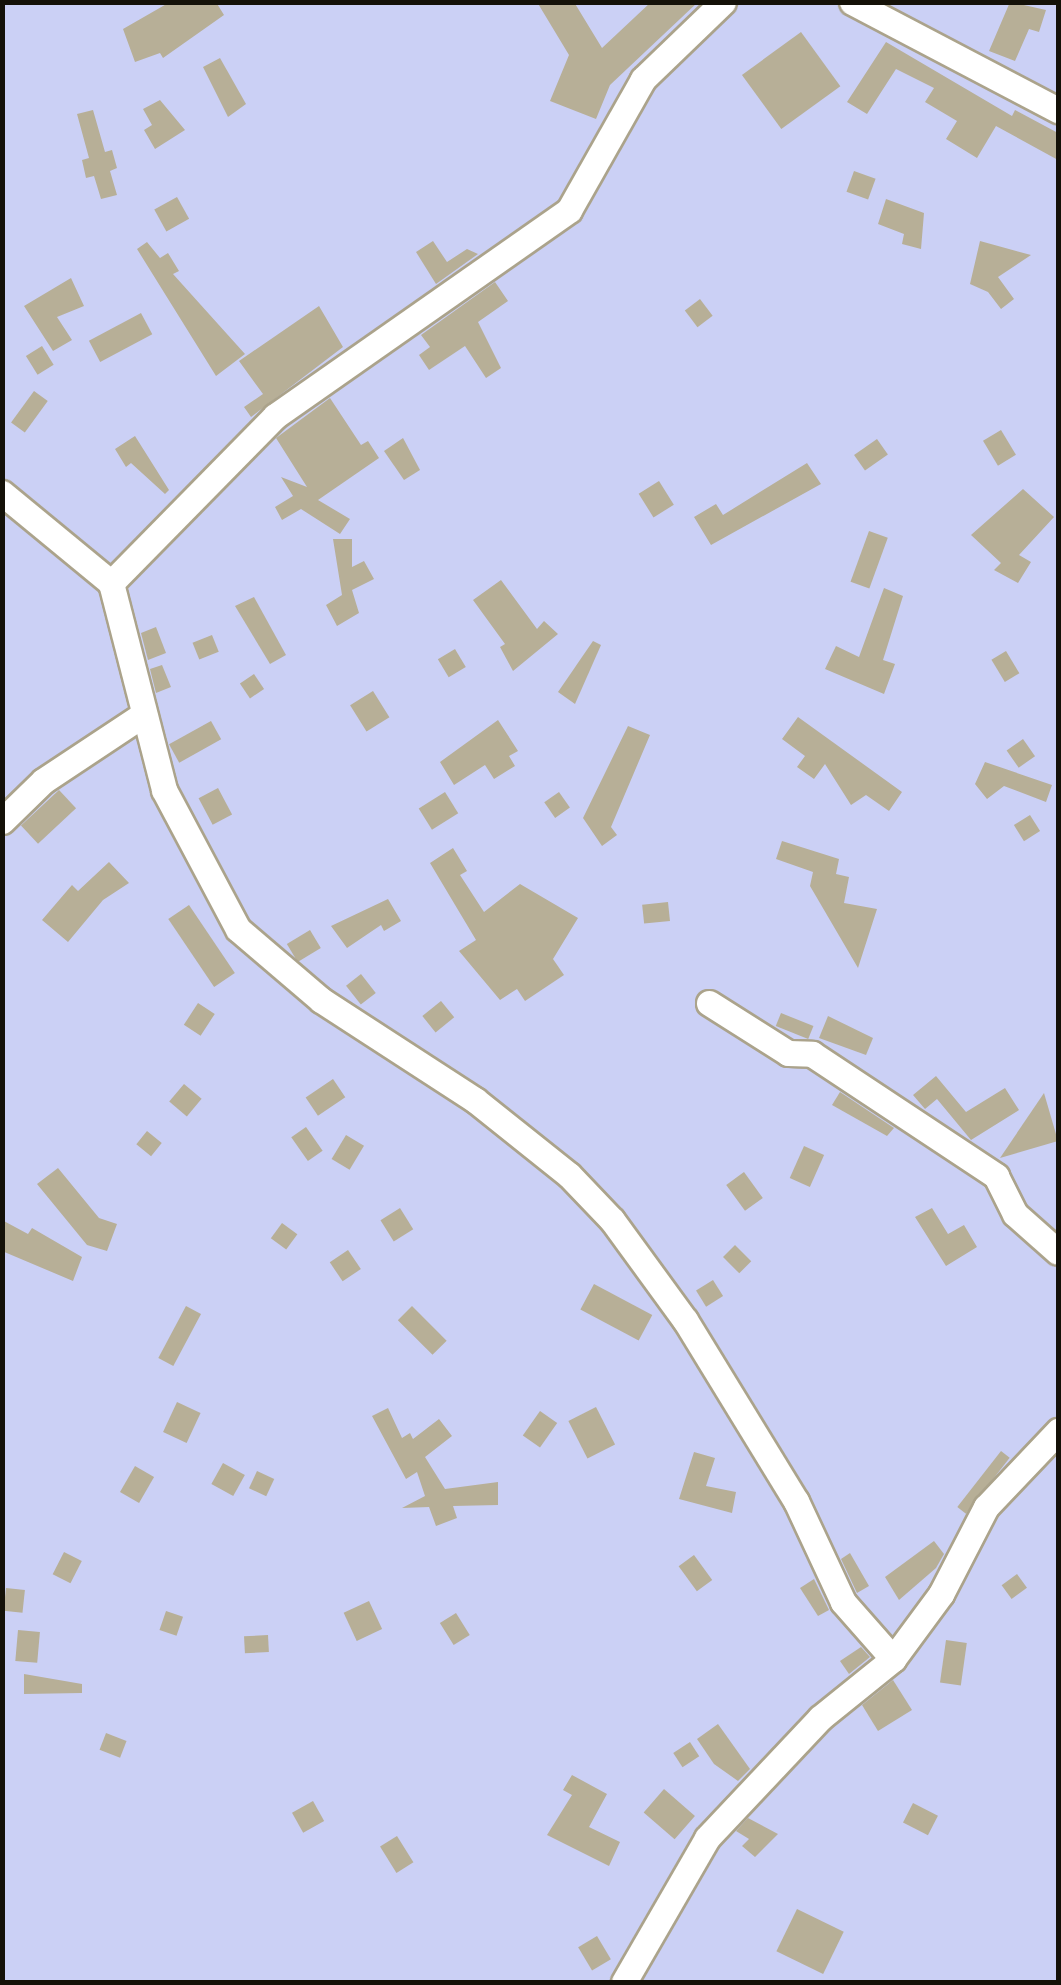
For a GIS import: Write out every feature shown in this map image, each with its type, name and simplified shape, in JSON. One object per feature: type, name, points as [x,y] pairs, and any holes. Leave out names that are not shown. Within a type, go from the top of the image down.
[{"type":"street","points":[[111,583],[275,416],[570,210],[643,80],[723,2]]},
{"type":"street","points":[[852,2],[1058,110]]},
{"type":"street","points":[[2,493],[111,583],[164,790],[238,929],[320,1000],[475,1100],[612,1220],[685,1320],[796,1501],[843,1602],[893,1659]]},
{"type":"street","points":[[2,822],[43,781],[144,714]]},
{"type":"street","points":[[709,1003],[788,1053],[812,1054],[996,1176],[1015,1214],[1058,1252]]},
{"type":"street","points":[[624,1982],[707,1838],[820,1718],[893,1659],[941,1594],[986,1507],[1058,1431]]},
{"type":"shaded area","points":[[3,3],[1058,3],[1058,1982],[3,1982]]},
{"type":"building","points":[[170,2],[216,2],[224,15],[163,58],[160,53],[135,62],[123,29]]},
{"type":"building","points":[[537,2],[574,2],[602,48],[651,2],[698,2],[610,85],[596,119],[550,101],[569,55]]},
{"type":"building","points":[[1010,2],[1046,10],[1039,32],[1029,29],[1015,61],[989,51]]},
{"type":"building","points":[[801,32],[840,86],[781,129],[742,75]]},
{"type":"building","points":[[886,42],[1012,116],[1015,110],[1058,133],[1058,160],[996,126],[977,158],[946,139],[957,121],[925,102],[934,88],[896,69],[867,114],[847,102]]},
{"type":"building","points":[[220,58],[246,104],[228,117],[203,67]]},
{"type":"building","points":[[160,100],[185,130],[155,149],[144,130],[152,125],[143,109]]},
{"type":"building","points":[[93,110],[105,152],[112,150],[117,168],[110,171],[117,195],[101,199],[94,176],[86,178],[82,160],[89,158],[77,114]]},
{"type":"building","points":[[854,171],[876,179],[868,200],[846,192]]},
{"type":"building","points":[[177,197],[189,219],[166,231],[154,210]]},
{"type":"building","points":[[886,199],[924,213],[921,249],[902,244],[904,234],[878,224]]},
{"type":"building","points":[[433,241],[447,262],[467,249],[478,254],[436,284],[416,252]]},
{"type":"building","points":[[980,241],[1031,255],[998,277],[1014,299],[1001,309],[988,292],[970,284]]},
{"type":"building","points":[[147,242],[160,258],[168,253],[179,271],[173,274],[245,354],[216,376],[137,249]]},
{"type":"building","points":[[71,278],[84,306],[57,317],[72,340],[53,351],[24,306]]},
{"type":"building","points":[[495,282],[508,301],[478,322],[501,368],[486,378],[465,346],[429,370],[419,355],[430,347],[421,335]]},
{"type":"building","points":[[700,299],[713,316],[697,327],[685,310]]},
{"type":"building","points":[[319,306],[343,347],[251,417],[244,407],[263,394],[239,361]]},
{"type":"building","points":[[141,313],[152,334],[100,362],[89,341]]},
{"type":"building","points":[[42,346],[54,365],[38,375],[26,356]]},
{"type":"building","points":[[34,391],[48,401],[25,433],[11,423]]},
{"type":"building","points":[[330,398],[361,445],[368,441],[379,458],[318,500],[350,519],[340,534],[301,509],[282,520],[275,507],[293,496],[281,477],[307,487],[276,438]]},
{"type":"building","points":[[1001,430],[1016,455],[998,466],[983,441]]},
{"type":"building","points":[[135,436],[169,490],[165,494],[131,463],[126,467],[115,449]]},
{"type":"building","points":[[403,438],[420,470],[404,480],[384,451]]},
{"type":"building","points":[[877,439],[888,455],[865,471],[854,455]]},
{"type":"building","points":[[807,463],[821,484],[711,545],[694,517],[716,504],[723,515]]},
{"type":"building","points":[[659,481],[674,505],[653,517],[639,494]]},
{"type":"building","points":[[1023,489],[1054,517],[1019,555],[1031,562],[1018,583],[994,570],[1001,563],[971,535]]},
{"type":"building","points":[[869,531],[888,538],[869,589],[851,582]]},
{"type":"building","points":[[333,539],[352,539],[352,567],[364,561],[374,579],[352,590],[359,613],[337,626],[326,605],[342,595]]},
{"type":"building","points":[[501,580],[537,629],[544,621],[558,634],[513,671],[500,647],[505,644],[473,600]]},
{"type":"building","points":[[884,588],[903,596],[883,660],[895,664],[884,694],[825,669],[836,646],[859,657]]},
{"type":"building","points":[[254,597],[286,655],[270,664],[235,606]]},
{"type":"building","points":[[156,627],[166,653],[148,660],[141,633]]},
{"type":"building","points":[[212,635],[219,652],[199,660],[193,643]]},
{"type":"building","points":[[593,641],[601,645],[575,704],[558,692]]},
{"type":"building","points":[[455,649],[466,667],[449,677],[438,659]]},
{"type":"building","points":[[1006,651],[1019,673],[1005,682],[991,660]]},
{"type":"building","points":[[162,665],[171,687],[156,693],[150,669]]},
{"type":"building","points":[[254,674],[264,689],[250,698],[240,684]]},
{"type":"building","points":[[373,691],[389,717],[367,732],[350,705]]},
{"type":"building","points":[[798,717],[902,792],[889,811],[866,795],[851,805],[825,764],[814,779],[797,767],[805,756],[782,739]]},
{"type":"building","points":[[498,720],[518,751],[509,756],[515,766],[494,779],[485,765],[454,785],[440,762]]},
{"type":"building","points":[[211,721],[221,739],[179,763],[169,744]]},
{"type":"building","points":[[628,726],[650,735],[611,827],[617,835],[602,846],[583,818]]},
{"type":"building","points":[[1023,739],[1035,756],[1019,768],[1007,750]]},
{"type":"building","points":[[985,762],[1052,785],[1046,802],[1004,786],[987,799],[975,784]]},
{"type":"building","points":[[218,788],[232,814],[213,825],[199,798]]},
{"type":"building","points":[[59,790],[76,808],[38,844],[21,825]]},
{"type":"building","points":[[445,792],[458,813],[432,830],[419,808]]},
{"type":"building","points":[[559,792],[570,808],[555,818],[544,802]]},
{"type":"building","points":[[1030,815],[1040,831],[1024,841],[1014,825]]},
{"type":"building","points":[[782,841],[839,859],[836,874],[849,877],[844,903],[877,909],[858,968],[810,886],[813,872],[776,859]]},
{"type":"building","points":[[453,848],[467,871],[460,875],[484,912],[520,884],[578,918],[553,959],[564,975],[525,1001],[517,989],[500,1000],[459,951],[476,940],[430,863]]},
{"type":"building","points":[[109,862],[129,883],[103,900],[68,942],[42,920],[72,885],[78,891]]},
{"type":"building","points":[[388,899],[401,921],[384,931],[381,925],[347,948],[331,926]]},
{"type":"building","points":[[668,902],[670,921],[644,924],[642,905]]},
{"type":"building","points":[[189,905],[235,973],[214,987],[168,919]]},
{"type":"building","points":[[310,930],[321,948],[298,962],[287,944]]},
{"type":"building","points":[[361,974],[376,993],[361,1005],[346,986]]},
{"type":"building","points":[[441,1001],[454,1017],[436,1032],[422,1016]]},
{"type":"building","points":[[198,1003],[215,1014],[201,1036],[184,1025]]},
{"type":"building","points":[[781,1013],[813,1026],[808,1039],[776,1026]]},
{"type":"building","points":[[828,1016],[873,1038],[866,1055],[819,1038]]},
{"type":"building","points":[[936,1076],[966,1112],[1005,1088],[1019,1110],[971,1140],[937,1099],[925,1109],[913,1095]]},
{"type":"building","points":[[333,1079],[345,1097],[318,1116],[306,1097]]},
{"type":"building","points":[[184,1084],[202,1099],[187,1116],[169,1102]]},
{"type":"building","points":[[840,1092],[894,1128],[887,1136],[832,1105]]},
{"type":"building","points":[[1044,1093],[1058,1141],[1000,1158]]},
{"type":"building","points":[[306,1127],[323,1151],[308,1161],[291,1137]]},
{"type":"building","points":[[147,1131],[162,1143],[151,1156],[136,1144]]},
{"type":"building","points":[[346,1135],[364,1146],[350,1170],[332,1159]]},
{"type":"building","points":[[804,1146],[824,1155],[810,1187],[790,1178]]},
{"type":"building","points":[[58,1168],[99,1218],[117,1224],[107,1251],[87,1245],[37,1184]]},
{"type":"building","points":[[744,1172],[763,1198],[745,1211],[726,1185]]},
{"type":"building","points":[[400,1208],[413,1229],[394,1241],[380,1220]]},
{"type":"building","points":[[932,1208],[948,1234],[964,1225],[977,1247],[946,1266],[915,1217]]},
{"type":"building","points":[[2,1220],[28,1234],[32,1228],[82,1257],[73,1281],[2,1251]]},
{"type":"building","points":[[282,1223],[297,1234],[286,1250],[271,1238]]},
{"type":"building","points":[[735,1245],[751,1261],[739,1273],[723,1257]]},
{"type":"building","points":[[348,1250],[361,1269],[343,1281],[330,1262]]},
{"type":"building","points":[[713,1280],[723,1296],[706,1307],[696,1291]]},
{"type":"building","points":[[594,1284],[652,1315],[639,1341],[580,1310]]},
{"type":"building","points":[[186,1306],[201,1314],[173,1366],[158,1358]]},
{"type":"building","points":[[412,1306],[447,1341],[433,1355],[398,1320]]},
{"type":"building","points":[[177,1402],[201,1413],[187,1443],[163,1432]]},
{"type":"building","points":[[596,1407],[615,1444],[587,1458],[568,1421]]},
{"type":"building","points":[[388,1408],[402,1438],[410,1433],[413,1439],[439,1419],[452,1436],[425,1457],[445,1489],[498,1482],[498,1505],[453,1506],[457,1518],[436,1526],[429,1507],[402,1508],[425,1496],[417,1472],[406,1479],[372,1416]]},
{"type":"building","points":[[540,1411],[557,1423],[540,1448],[523,1436]]},
{"type":"building","points":[[1001,1451],[1010,1458],[966,1514],[957,1507]]},
{"type":"building","points":[[694,1452],[715,1458],[706,1486],[736,1492],[732,1513],[679,1499]]},
{"type":"building","points":[[223,1463],[245,1475],[233,1496],[211,1484]]},
{"type":"building","points":[[135,1466],[154,1477],[139,1503],[120,1492]]},
{"type":"building","points":[[257,1471],[274,1479],[266,1496],[249,1488]]},
{"type":"building","points":[[934,1541],[944,1554],[936,1568],[899,1600],[885,1577]]},
{"type":"building","points":[[64,1552],[82,1561],[70,1583],[53,1574]]},
{"type":"building","points":[[850,1553],[869,1586],[857,1593],[841,1559]]},
{"type":"building","points":[[694,1555],[712,1580],[697,1591],[679,1566]]},
{"type":"building","points":[[1017,1574],[1027,1588],[1012,1599],[1002,1585]]},
{"type":"building","points":[[814,1579],[829,1610],[818,1616],[800,1588]]},
{"type":"building","points":[[6,1588],[25,1590],[22,1613],[4,1611]]},
{"type":"building","points":[[369,1601],[382,1629],[357,1641],[344,1613]]},
{"type":"building","points":[[166,1611],[183,1617],[177,1636],[159,1630]]},
{"type":"building","points":[[456,1613],[470,1635],[454,1645],[440,1623]]},
{"type":"building","points":[[18,1630],[40,1632],[37,1663],[15,1661]]},
{"type":"building","points":[[268,1635],[269,1652],[245,1653],[244,1636]]},
{"type":"building","points":[[946,1640],[967,1643],[961,1686],[940,1683]]},
{"type":"building","points":[[861,1647],[870,1657],[849,1674],[840,1661]]},
{"type":"building","points":[[24,1674],[82,1684],[82,1693],[24,1694]]},
{"type":"building","points":[[893,1680],[912,1710],[878,1731],[862,1705]]},
{"type":"building","points":[[718,1724],[750,1769],[738,1781],[714,1764],[697,1739]]},
{"type":"building","points":[[106,1733],[127,1741],[120,1758],[100,1750]]},
{"type":"building","points":[[690,1742],[699,1756],[682,1767],[673,1753]]},
{"type":"building","points":[[572,1775],[607,1794],[589,1827],[620,1842],[609,1866],[547,1835],[572,1795],[563,1790]]},
{"type":"building","points":[[664,1789],[695,1816],[675,1839],[644,1812]]},
{"type":"building","points":[[313,1801],[324,1821],[303,1833],[292,1813]]},
{"type":"building","points":[[913,1803],[938,1816],[928,1835],[903,1823]]},
{"type":"building","points":[[748,1818],[778,1834],[755,1857],[742,1846],[749,1839],[736,1831]]},
{"type":"building","points":[[397,1836],[413,1862],[396,1873],[380,1847]]},
{"type":"building","points":[[797,1909],[844,1932],[823,1974],[776,1951]]},
{"type":"building","points":[[597,1936],[611,1959],[592,1970],[578,1947]]}]
